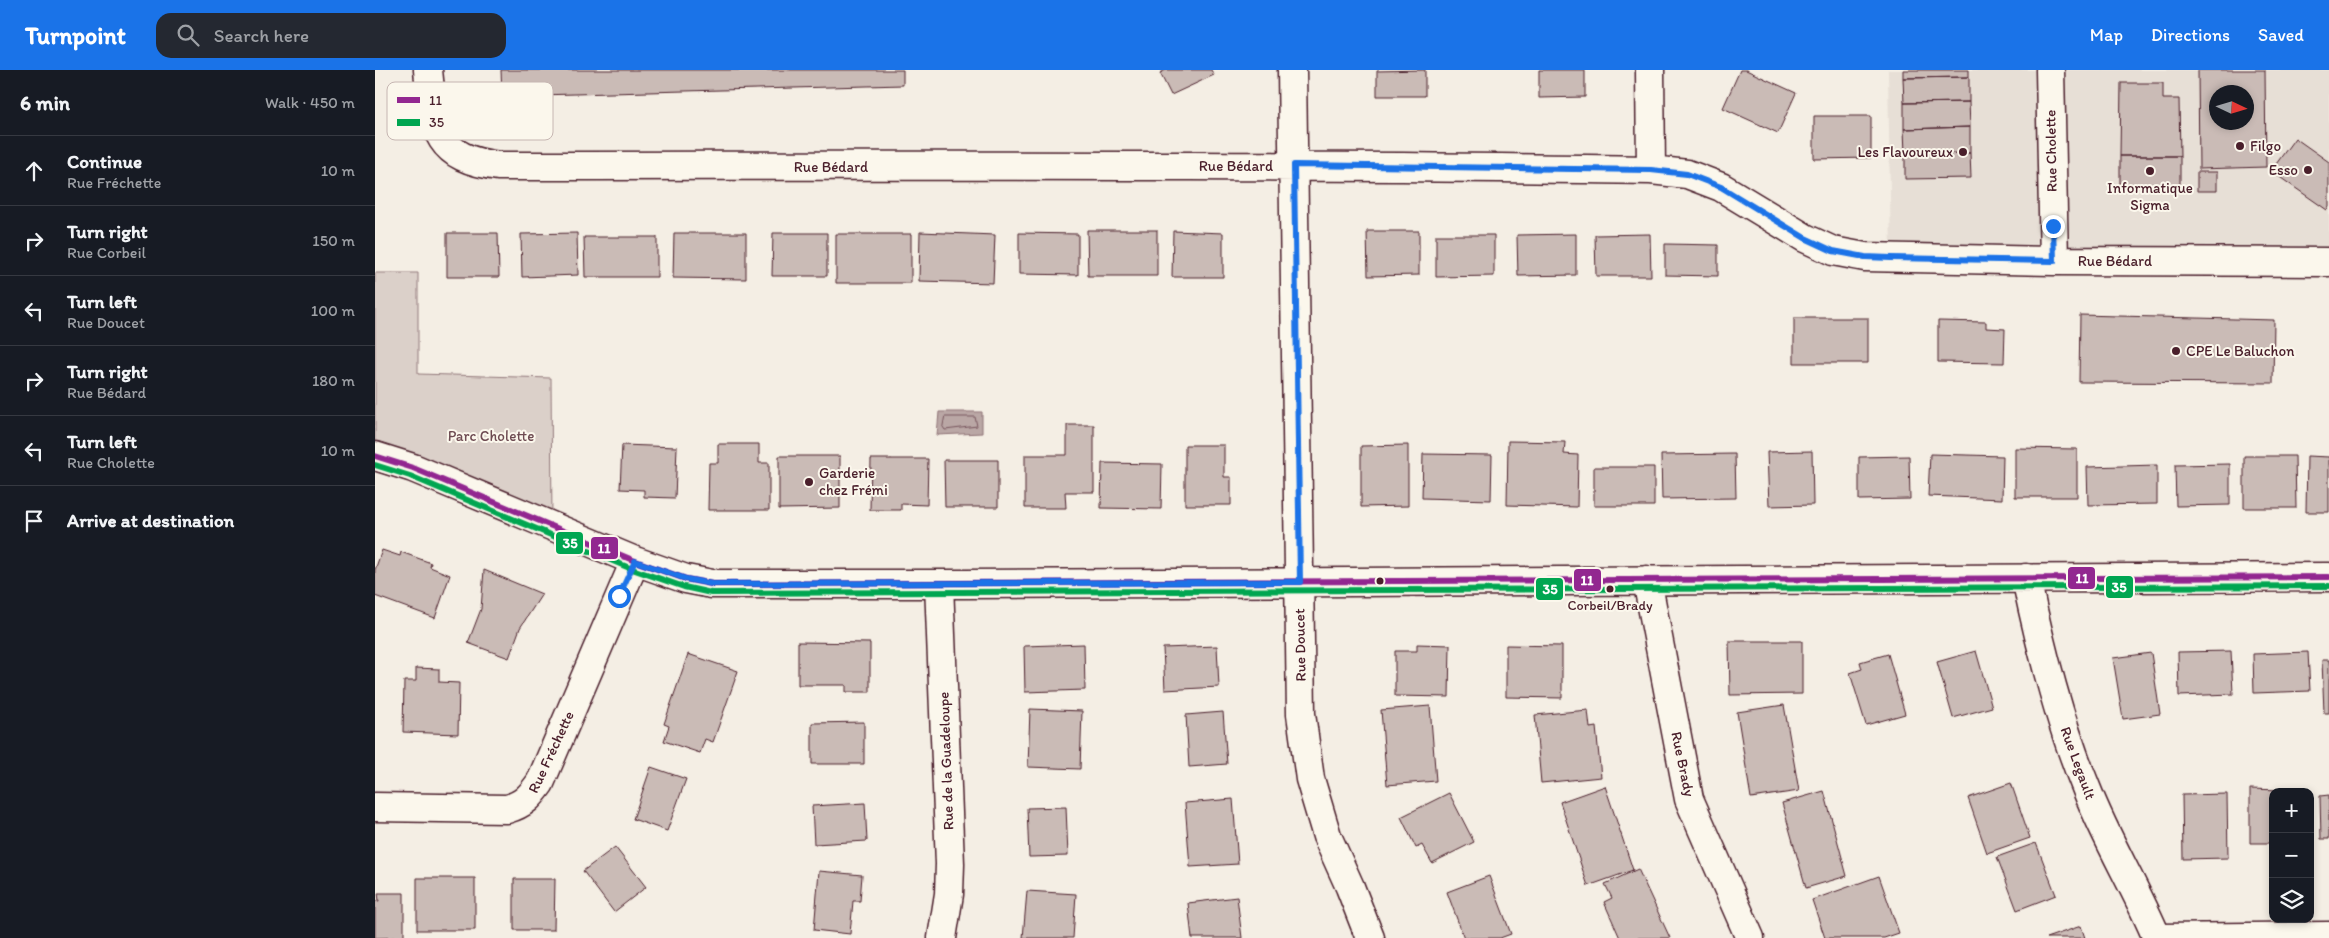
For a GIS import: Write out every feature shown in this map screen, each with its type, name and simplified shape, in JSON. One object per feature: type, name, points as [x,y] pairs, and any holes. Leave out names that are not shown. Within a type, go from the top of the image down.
[{"type":"street","name":"Rue Doucet","points":[[1292,70],[1301,714],[1310,779],[1327,836],[1350,887],[1369,938]]},
{"type":"street","points":[[1650,70],[1651,170]]},
{"type":"street","name":"Rue Cholette","points":[[2050,70],[2054,261]]},
{"type":"street","name":"Rue Bédard","points":[[445,140],[452,152],[478,163],[499,166],[1000,167],[1294,165],[1651,170],[1687,174],[1721,187],[1805,238],[1833,251],[1865,257],[2054,261],[2329,262]]},
{"type":"street","points":[[375,456],[413,468],[635,561],[686,579],[712,584],[2329,577]]},
{"type":"street","name":"Rue Fréchette","points":[[375,807],[507,809],[521,805],[530,798],[540,782],[635,561]]},
{"type":"street","name":"Rue Legault","points":[[2026,578],[2048,674],[2087,790],[2158,938]]},
{"type":"street","name":"Rue Brady","points":[[1647,580],[1689,798],[1750,938]]},
{"type":"street","name":"Rue de la Guadeloupe","points":[[939,584],[950,864],[949,894],[942,938]]},
{"type":"street","points":[[2158,938],[2329,936]]},
{"type":"shaded area","points":[[1888,70],[2329,70],[2329,262],[1891,258]]},
{"type":"green space","name":"Parc Cholette","points":[[375,273],[418,273],[418,374],[551,378],[552,526],[375,456]]},
{"type":"water","points":[[939,412],[982,412],[982,433],[937,435]]},
{"type":"building","points":[[501,70],[903,70],[903,85],[553,95],[553,82],[501,82]]},
{"type":"building","points":[[1166,70],[1211,70],[1214,75],[1171,95],[1160,73]]},
{"type":"building","points":[[1425,70],[1425,96],[1377,96],[1377,71]]},
{"type":"building","points":[[1539,70],[1585,70],[1585,97],[1539,98]]},
{"type":"building","points":[[1740,70],[1746,70],[1796,93],[1778,133],[1723,108]]},
{"type":"building","points":[[1903,70],[1969,70],[1969,77],[1903,78]]},
{"type":"building","points":[[2198,70],[2265,70],[2266,167],[2199,169]]},
{"type":"building","points":[[1969,77],[1969,102],[1904,103],[1903,78]]},
{"type":"building","points":[[2121,83],[2163,83],[2163,99],[2179,99],[2180,156],[2120,156]]},
{"type":"building","points":[[1969,102],[1970,127],[1904,129],[1904,103]]},
{"type":"building","points":[[1814,116],[1871,116],[1871,158],[1814,159]]},
{"type":"building","points":[[1970,127],[1970,153],[1905,154],[1904,129]]},
{"type":"building","points":[[2295,138],[2329,162],[2329,207],[2327,210],[2271,171]]},
{"type":"building","points":[[1970,153],[1971,178],[1905,179],[1905,154]]},
{"type":"building","name":"Informatique Sigma","points":[[2120,156],[2180,156],[2180,186],[2120,186]]},
{"type":"building","points":[[2197,172],[2217,172],[2217,191],[2197,191]]},
{"type":"building","points":[[1087,230],[1157,230],[1157,276],[1088,276]]},
{"type":"building","points":[[1173,231],[1223,233],[1223,277],[1172,277]]},
{"type":"building","points":[[1367,231],[1419,231],[1419,275],[1368,276]]},
{"type":"building","points":[[920,232],[995,235],[993,283],[919,281]]},
{"type":"building","points":[[447,233],[498,233],[499,277],[447,277]]},
{"type":"building","points":[[577,233],[578,275],[522,277],[521,234]]},
{"type":"building","points":[[674,233],[746,233],[746,279],[673,278]]},
{"type":"building","points":[[773,233],[827,233],[827,276],[772,276]]},
{"type":"building","points":[[1019,233],[1078,234],[1078,275],[1019,274]]},
{"type":"building","points":[[836,234],[911,234],[911,283],[836,283]]},
{"type":"building","points":[[1576,234],[1576,275],[1518,276],[1517,235]]},
{"type":"building","points":[[1650,234],[1651,276],[1596,276],[1595,235]]},
{"type":"building","points":[[1436,235],[1494,235],[1494,276],[1436,277]]},
{"type":"building","points":[[584,237],[657,237],[657,277],[585,277]]},
{"type":"building","points":[[1665,244],[1718,245],[1718,276],[1665,275]]},
{"type":"building","name":"CPE Le Baluchon","points":[[2080,315],[2274,320],[2273,383],[2079,382]]},
{"type":"building","points":[[1794,318],[1868,318],[1868,363],[1794,363]]},
{"type":"building","points":[[1938,321],[1986,322],[1986,328],[2005,329],[2004,363],[1938,362]]},
{"type":"building","points":[[1067,425],[1094,425],[1094,492],[1065,492],[1066,508],[1025,508],[1025,455],[1067,455]]},
{"type":"building","points":[[1508,441],[1565,442],[1564,454],[1578,455],[1577,507],[1507,505]]},
{"type":"building","points":[[718,444],[759,444],[759,463],[769,463],[769,510],[708,510],[709,463],[718,463]]},
{"type":"building","points":[[622,445],[677,447],[675,498],[644,497],[644,490],[620,489]]},
{"type":"building","points":[[1185,445],[1224,445],[1224,477],[1231,477],[1231,505],[1185,505]]},
{"type":"building","points":[[1408,445],[1408,506],[1361,507],[1361,446]]},
{"type":"building","points":[[2015,448],[2077,449],[2077,497],[2015,497]]},
{"type":"building","points":[[1812,451],[1813,505],[1769,506],[1767,452]]},
{"type":"building","points":[[1423,454],[1492,455],[1491,500],[1422,498]]},
{"type":"building","points":[[1735,454],[1736,498],[1662,499],[1661,455]]},
{"type":"building","points":[[1930,454],[2003,456],[2002,499],[1928,496]]},
{"type":"building","name":"Garderie chez Frémi","points":[[779,456],[840,456],[840,508],[779,509]]},
{"type":"building","points":[[1909,456],[1910,499],[1859,500],[1859,457]]},
{"type":"building","points":[[2244,456],[2295,456],[2296,508],[2244,508]]},
{"type":"building","points":[[2307,456],[2329,457],[2329,512],[2306,512]]},
{"type":"building","points":[[871,459],[928,459],[927,505],[901,504],[901,510],[870,510]]},
{"type":"building","points":[[944,460],[998,460],[998,507],[945,507]]},
{"type":"building","points":[[1102,463],[1162,464],[1161,509],[1101,508]]},
{"type":"building","points":[[2230,464],[2230,505],[2176,506],[2175,465]]},
{"type":"building","points":[[2157,465],[2157,504],[2088,505],[2087,467]]},
{"type":"building","points":[[1594,467],[1654,467],[1654,506],[1594,506]]},
{"type":"building","points":[[382,550],[400,556],[401,552],[431,563],[430,567],[450,575],[435,618],[375,596],[375,570]]},
{"type":"building","points":[[484,570],[542,594],[520,628],[509,658],[468,643],[481,609]]},
{"type":"building","points":[[1729,641],[1802,641],[1802,694],[1730,695]]},
{"type":"building","points":[[798,642],[870,643],[870,692],[846,692],[846,685],[798,685]]},
{"type":"building","points":[[1084,644],[1085,690],[1025,692],[1024,646]]},
{"type":"building","points":[[1417,644],[1450,645],[1449,697],[1395,696],[1395,651],[1417,651]]},
{"type":"building","points":[[1506,645],[1562,646],[1562,698],[1506,697]]},
{"type":"building","points":[[1217,646],[1219,687],[1165,690],[1163,648]]},
{"type":"building","points":[[1976,651],[1992,707],[1953,718],[1937,662]]},
{"type":"building","points":[[2231,651],[2233,694],[2179,696],[2178,652]]},
{"type":"building","points":[[2308,652],[2310,691],[2254,693],[2253,654]]},
{"type":"building","points":[[2151,653],[2160,714],[2123,719],[2113,658]]},
{"type":"building","points":[[688,654],[738,671],[713,742],[705,739],[700,753],[664,741],[669,726],[664,724]]},
{"type":"building","points":[[1888,654],[1905,714],[1866,725],[1850,673],[1862,669],[1860,662]]},
{"type":"building","points":[[2322,660],[2329,660],[2329,713],[2324,713]]},
{"type":"building","points":[[416,668],[439,669],[439,682],[459,683],[458,734],[403,732],[404,681],[416,681]]},
{"type":"building","points":[[1784,705],[1799,791],[1751,798],[1737,712]]},
{"type":"building","points":[[1430,706],[1436,781],[1387,785],[1381,710]]},
{"type":"building","points":[[1030,709],[1082,711],[1080,769],[1028,767]]},
{"type":"building","points":[[1588,710],[1590,728],[1596,727],[1601,777],[1541,783],[1535,715]]},
{"type":"building","points":[[1223,712],[1227,764],[1189,767],[1186,715]]},
{"type":"building","points":[[864,722],[864,764],[812,764],[812,723]]},
{"type":"building","points":[[651,767],[686,779],[667,831],[633,819]]},
{"type":"building","points":[[2011,783],[2030,838],[1987,853],[1968,798]]},
{"type":"building","points":[[1605,786],[1633,870],[1588,886],[1560,802]]},
{"type":"building","points":[[2250,789],[2269,790],[2269,843],[2250,843]]},
{"type":"building","points":[[1824,791],[1847,876],[1806,888],[1782,803]]},
{"type":"building","points":[[1449,793],[1474,842],[1432,863],[1422,845],[1416,848],[1401,817]]},
{"type":"building","points":[[2227,794],[2228,858],[2183,859],[2182,795]]},
{"type":"building","points":[[2329,795],[2329,839],[2321,839],[2320,796]]},
{"type":"building","points":[[1233,799],[1238,864],[1190,867],[1185,803]]},
{"type":"building","points":[[865,803],[867,841],[814,844],[812,806]]},
{"type":"building","points":[[1066,807],[1068,856],[1029,857],[1027,808]]},
{"type":"building","points":[[2036,843],[2056,895],[2017,910],[1997,857]]},
{"type":"building","points":[[615,847],[646,887],[614,912],[583,871]]},
{"type":"building","points":[[1638,869],[1670,938],[1620,938],[1604,902],[1612,898],[1605,884]]},
{"type":"building","points":[[819,871],[862,875],[860,901],[853,901],[850,934],[814,930]]},
{"type":"building","points":[[1489,876],[1511,934],[1500,938],[1464,938],[1447,892]]},
{"type":"building","points":[[1879,876],[1899,933],[1884,938],[1825,938],[1812,900]]},
{"type":"building","points":[[417,878],[475,878],[475,930],[417,930]]},
{"type":"building","points":[[514,879],[555,879],[554,930],[514,930]]},
{"type":"building","points":[[1027,891],[1076,894],[1073,938],[1023,938]]},
{"type":"building","points":[[378,893],[404,893],[404,937],[375,938],[375,901],[379,901]]},
{"type":"building","points":[[1237,897],[1242,938],[1192,938],[1188,903]]},
{"type":"building","points":[[2081,926],[2085,938],[2046,938]]},
{"type":"transit line","name":"11","points":[[375,456],[413,468],[635,561],[686,579],[712,584],[2329,577]]},
{"type":"transit line","name":"35","points":[[375,465],[410,476],[632,569],[684,587],[711,593],[2329,586]]},
{"type":"place","name":"Filgo","points":[[2240,146]]},
{"type":"place","name":"Les Flavoureux","points":[[1963,152]]},
{"type":"place","name":"Esso","points":[[2308,170]]},
{"type":"place","name":"Informatique Sigma","points":[[2150,171]]},
{"type":"place","name":"CPE Le Baluchon","points":[[2176,351]]},
{"type":"place","name":"Garderie chez Frémi","points":[[809,482]]},
{"type":"place","name":"Corbeil/Brady","points":[[1610,589]]},
{"type":"route","points":[[619,596],[635,561],[686,579],[712,584],[1300,582],[1294,165],[1651,170],[1687,174],[1721,187],[1805,238],[1833,251],[1865,257],[2054,261],[2053,226]]}]
